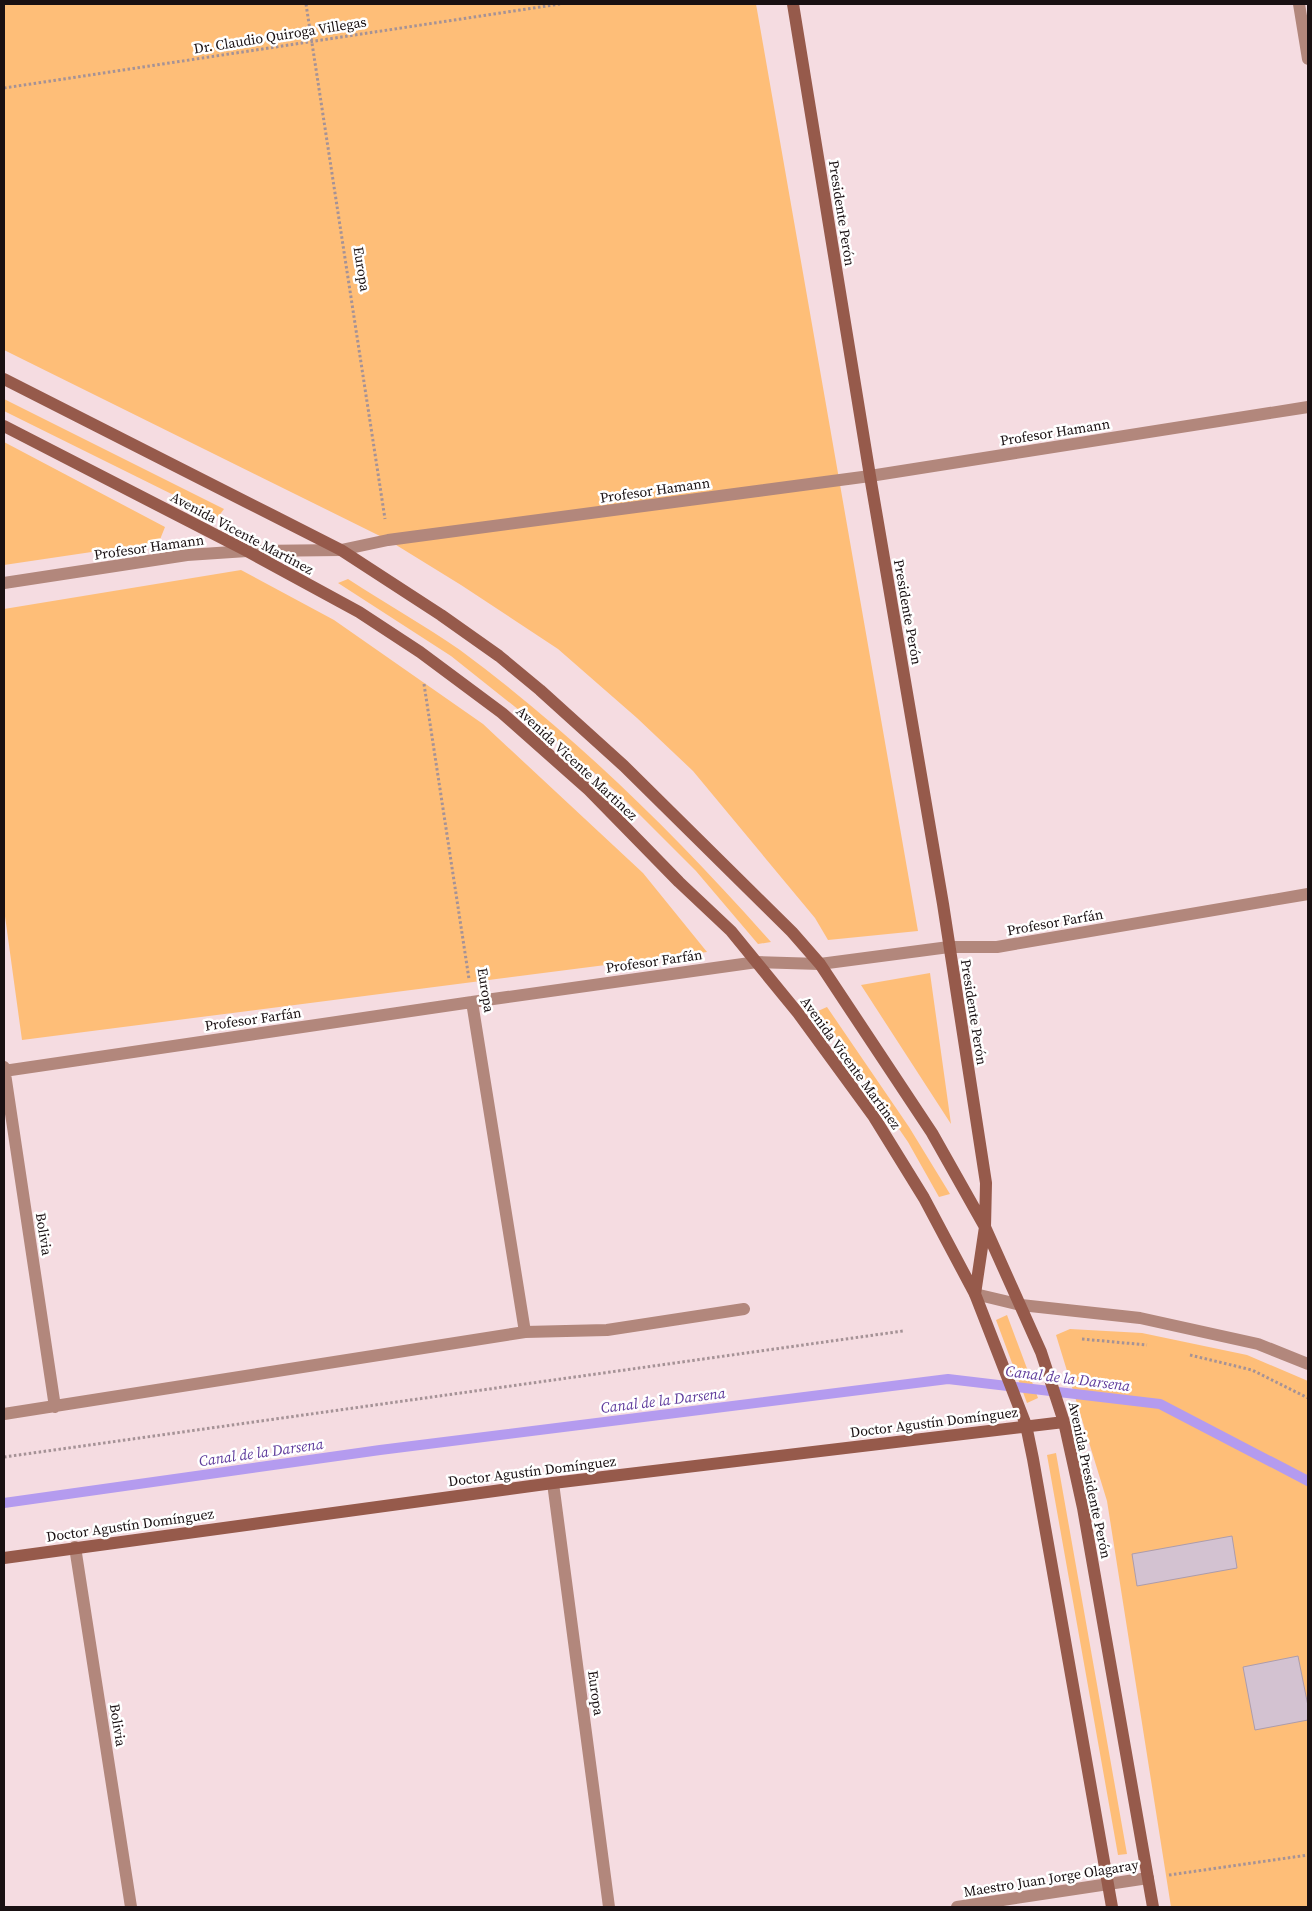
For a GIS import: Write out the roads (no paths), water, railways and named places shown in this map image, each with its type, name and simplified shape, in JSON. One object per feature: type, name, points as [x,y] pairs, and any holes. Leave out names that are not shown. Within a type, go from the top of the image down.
[{"type":"main road","name":"Presidente Perón","points":[[793,4],[949,947],[986,1183],[985,1227]]},
{"type":"main road","name":"Avenida Vicente Martinez","points":[[4,379],[341,550],[442,615],[499,656],[540,690],[624,766],[792,932],[820,964],[932,1133],[985,1227]]},
{"type":"main road","name":"Avenida Vicente Martinez","points":[[4,426],[247,551],[359,612],[420,652],[502,713],[589,790],[679,882],[731,931],[798,1013],[874,1117],[924,1198],[975,1294]]},
{"type":"main road","points":[[985,1227],[975,1294],[1026,1425],[1112,1907]]},
{"type":"main road","name":"Avenida Presidente Perón","points":[[985,1227],[1041,1352],[1064,1422],[1083,1508],[1153,1907]]},
{"type":"main road","name":"Doctor Agustín Domínguez","points":[[4,1558],[553,1483],[1026,1425],[1064,1422]]},
{"type":"street","points":[[1299,4],[1308,59]]},
{"type":"street","name":"Profesor Hamann","points":[[4,583],[187,555],[247,551],[341,550],[388,540],[870,476],[1308,407]]},
{"type":"street","name":"Profesor Farfán","points":[[4,1070],[757,962],[820,964],[949,947],[997,947],[1308,894]]},
{"type":"street","name":"Europa","points":[[472,1002],[525,1332]]},
{"type":"street","name":"Bolivia","points":[[4,1070],[55,1406]]},
{"type":"street","points":[[975,1294],[1021,1305],[1140,1318],[1258,1344],[1308,1364]]},
{"type":"street","points":[[4,1414],[525,1332],[607,1330],[744,1309]]},
{"type":"street","name":"Europa","points":[[553,1483],[609,1907]]},
{"type":"street","name":"Bolivia","points":[[75,1548],[131,1907]]},
{"type":"street","name":"Maestro Juan Jorge Olagaray","points":[[958,1907],[1148,1878]]},
{"type":"waterway","name":"Canal de la Darsena","points":[[4,1503],[380,1450],[948,1379],[1160,1404],[1308,1481]]}]
